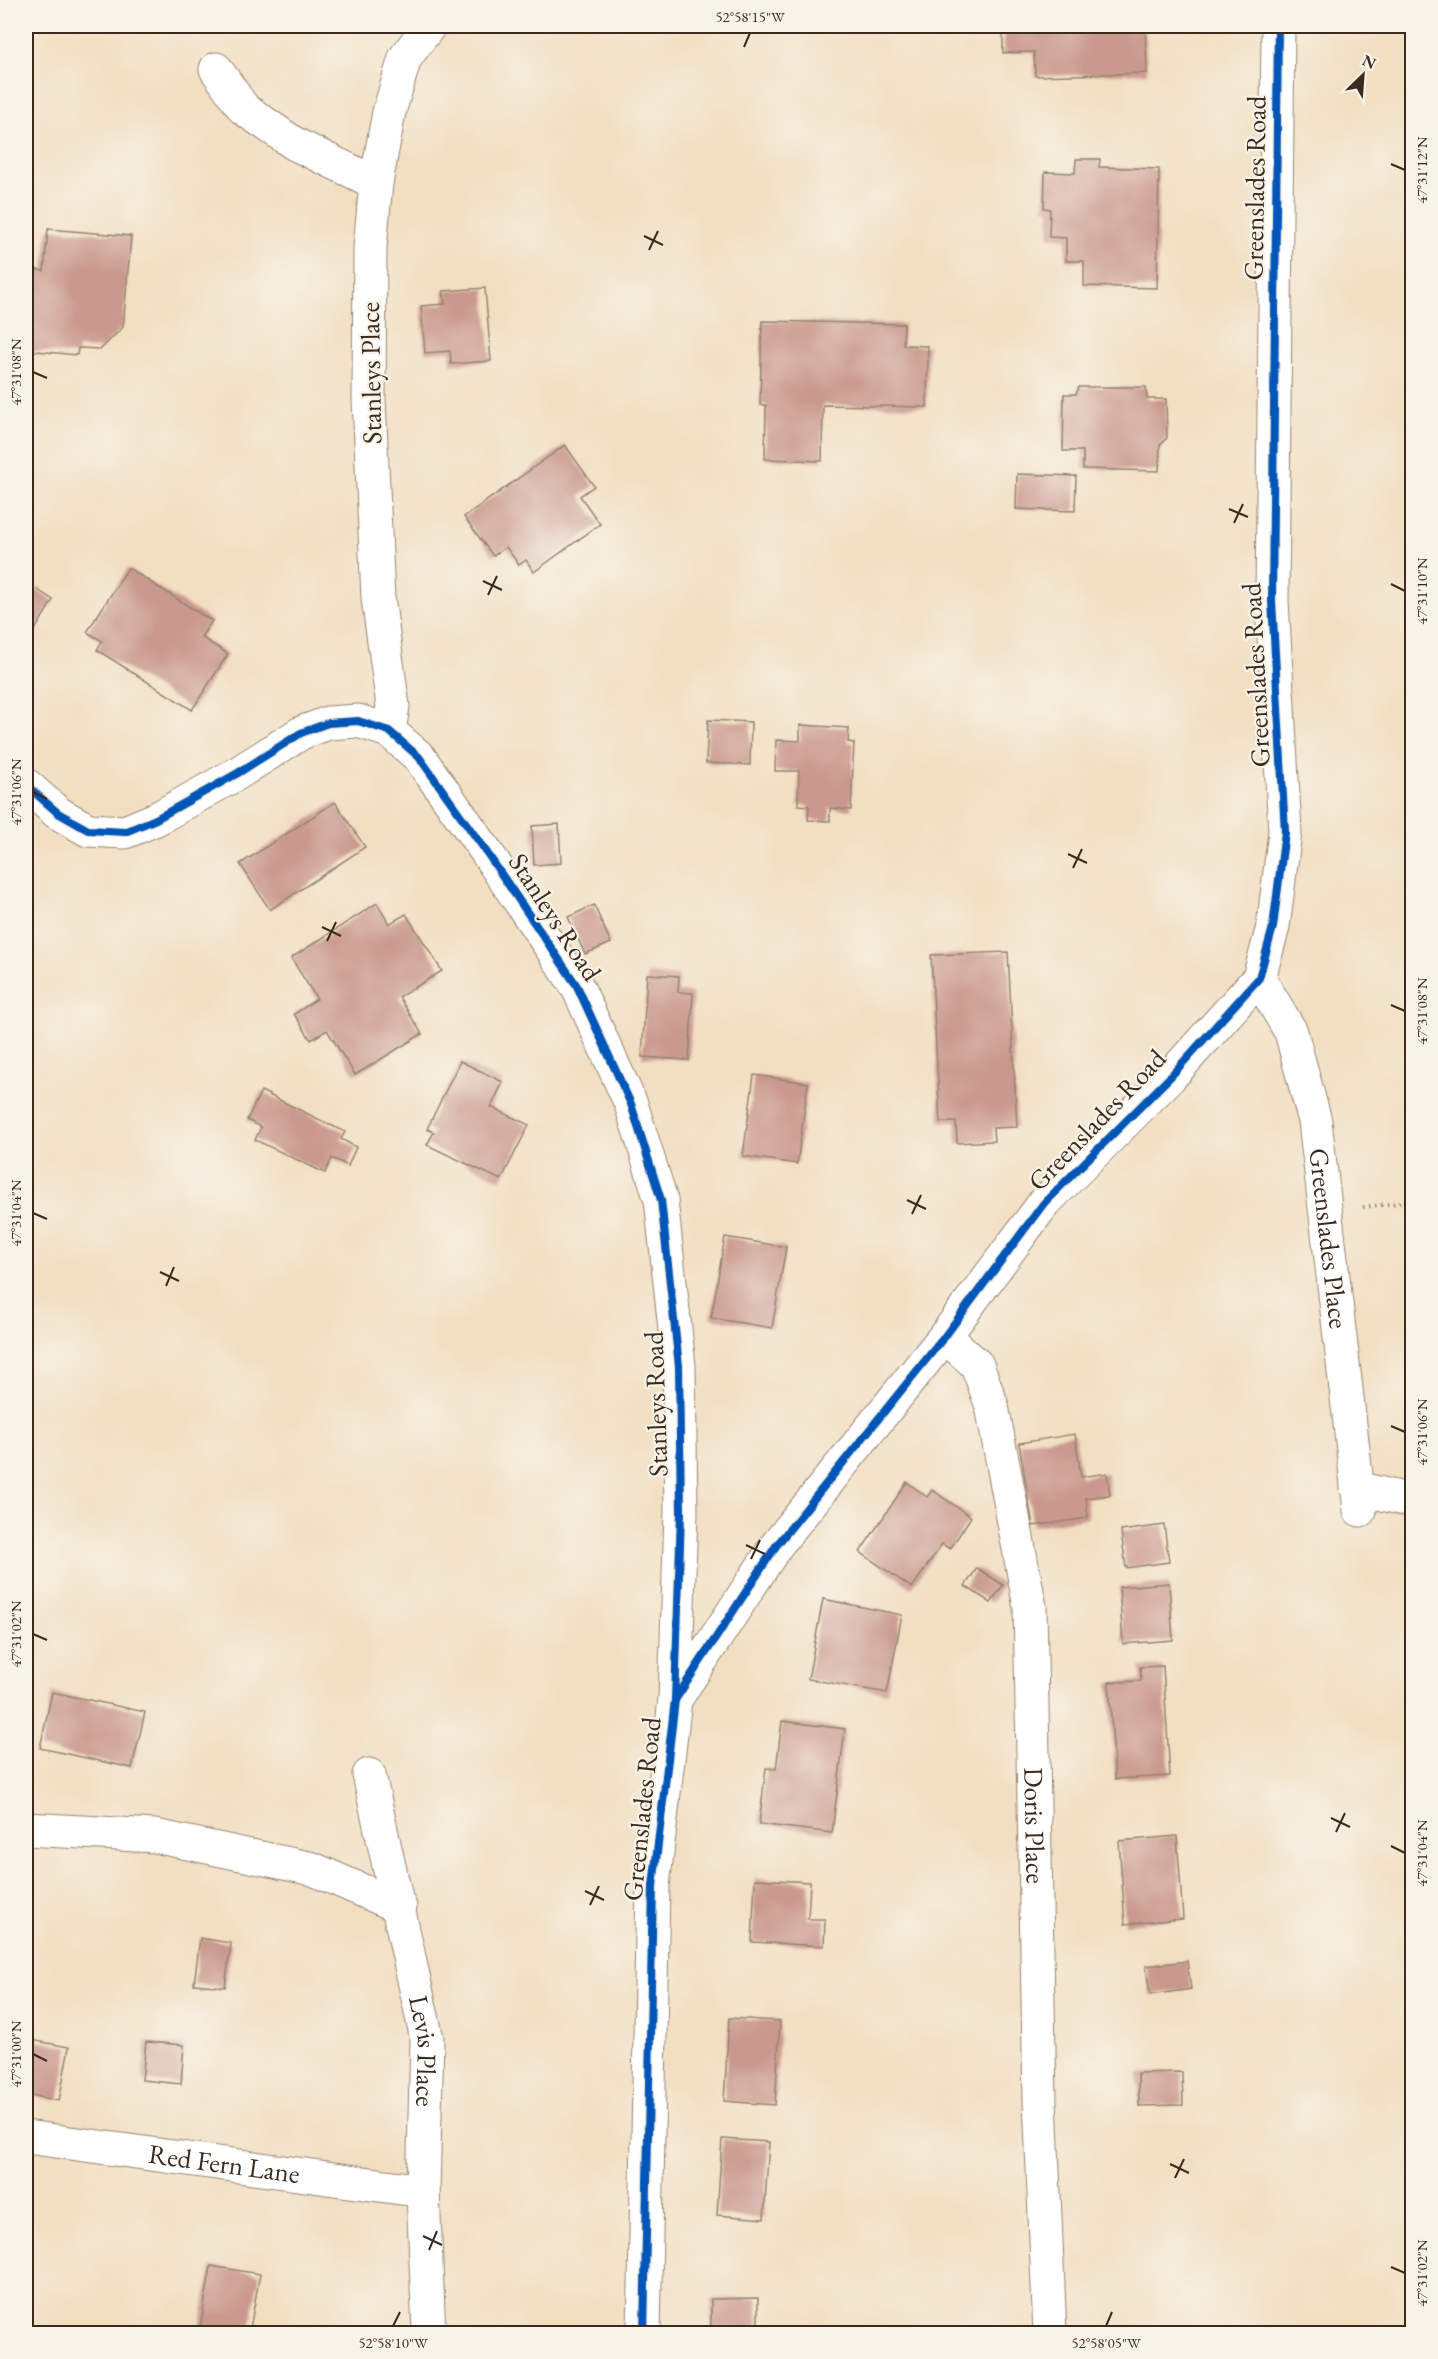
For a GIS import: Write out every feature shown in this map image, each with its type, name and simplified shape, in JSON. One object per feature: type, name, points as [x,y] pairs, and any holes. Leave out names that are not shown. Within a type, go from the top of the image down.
[{"type":"street","name":"Stanleys Place","points":[[389,731],[393,706],[378,598],[369,399],[370,248],[376,183],[389,112],[405,58],[429,26]]},
{"type":"street","name":"Greenslades Road","points":[[645,2334],[653,1886],[675,1700],[776,1546],[945,1336],[1044,1203],[1170,1077],[1259,978],[1273,927],[1285,832],[1272,601],[1278,26]]},
{"type":"street","points":[[216,69],[244,109],[295,144],[376,183]]},
{"type":"street","name":"Stanleys Road","points":[[26,784],[58,813],[88,830],[125,832],[156,819],[238,773],[301,733],[328,723],[358,721],[389,731],[419,757],[485,850],[577,986],[631,1104],[661,1200],[679,1366],[681,1512],[675,1700]]},
{"type":"street","name":"Greenslades Place","points":[[1259,978],[1292,1032],[1316,1121],[1359,1499],[1413,1501]]},
{"type":"street","name":"Doris Place","points":[[945,1336],[977,1365],[992,1406],[1030,1607],[1040,2100],[1050,2334]]},
{"type":"street","name":"Levis Place","points":[[369,1774],[400,1907],[427,2039],[423,2191],[429,2334]]},
{"type":"street","points":[[26,1829],[166,1838],[313,1869],[400,1907]]},
{"type":"street","name":"Red Fern Lane","points":[[26,2137],[423,2191]]},
{"type":"path","points":[[1326,1210],[1398,1203],[1413,1199]]},
{"type":"building","points":[[1003,26],[1145,26],[1147,73],[1035,76],[1034,52],[1003,53]]},
{"type":"building","points":[[1076,159],[1100,159],[1099,167],[1159,169],[1157,288],[1084,286],[1084,261],[1066,261],[1066,238],[1049,237],[1050,209],[1044,208],[1045,172],[1075,173]]},
{"type":"building","points":[[48,229],[131,236],[123,327],[101,349],[78,348],[77,355],[26,350],[34,269],[44,271]]},
{"type":"building","points":[[485,288],[491,361],[451,364],[450,351],[425,353],[421,306],[445,304],[443,291]]},
{"type":"building","points":[[762,321],[904,324],[903,345],[928,346],[927,407],[823,405],[822,461],[765,459],[766,405],[760,405]]},
{"type":"building","points":[[1079,387],[1146,387],[1147,399],[1166,399],[1167,438],[1160,445],[1159,471],[1083,469],[1083,451],[1063,451],[1064,394],[1076,394]]},
{"type":"building","points":[[565,445],[594,486],[580,496],[600,524],[534,572],[526,560],[519,565],[506,547],[493,556],[464,517]]},
{"type":"building","points":[[1017,474],[1076,476],[1075,511],[1016,509]]},
{"type":"building","points":[[128,568],[212,621],[201,637],[228,654],[192,710],[97,650],[102,641],[87,632]]},
{"type":"building","points":[[26,582],[53,600],[35,630],[26,624]]},
{"type":"building","points":[[708,720],[751,722],[750,765],[706,763]]},
{"type":"building","points":[[800,725],[849,728],[848,742],[854,743],[851,810],[830,808],[830,821],[808,820],[809,806],[798,805],[799,771],[775,771],[776,740],[800,741]]},
{"type":"building","points":[[335,802],[365,847],[270,910],[240,864]]},
{"type":"building","points":[[559,824],[561,863],[534,865],[532,826]]},
{"type":"building","points":[[377,903],[389,924],[406,914],[442,971],[399,997],[422,1034],[355,1075],[327,1030],[311,1040],[294,1014],[317,999],[291,958]]},
{"type":"building","points":[[594,905],[611,943],[585,954],[568,917]]},
{"type":"building","points":[[1008,952],[1017,1127],[993,1128],[994,1141],[957,1143],[956,1122],[940,1122],[931,955]]},
{"type":"building","points":[[647,974],[679,976],[678,992],[693,993],[689,1060],[642,1057]]},
{"type":"building","points":[[460,1061],[503,1082],[491,1107],[529,1125],[501,1180],[427,1145],[434,1132],[427,1129]]},
{"type":"building","points":[[754,1075],[808,1083],[797,1164],[743,1156]]},
{"type":"building","points":[[261,1091],[345,1132],[341,1139],[356,1147],[348,1166],[332,1158],[325,1173],[255,1140],[261,1127],[247,1120]]},
{"type":"building","points":[[725,1237],[786,1247],[772,1328],[711,1318]]},
{"type":"building","points":[[1075,1434],[1081,1477],[1107,1473],[1110,1495],[1086,1498],[1088,1518],[1033,1526],[1019,1443]]},
{"type":"building","points":[[907,1482],[927,1497],[932,1490],[971,1517],[950,1549],[942,1544],[912,1588],[860,1552]]},
{"type":"building","points":[[1164,1525],[1169,1562],[1126,1568],[1121,1531]]},
{"type":"building","points":[[977,1568],[1003,1585],[991,1603],[965,1586]]},
{"type":"building","points":[[1169,1583],[1173,1640],[1123,1644],[1119,1587]]},
{"type":"building","points":[[823,1599],[902,1615],[887,1693],[808,1679]]},
{"type":"building","points":[[1163,1666],[1170,1776],[1115,1779],[1109,1682],[1141,1681],[1140,1667]]},
{"type":"building","points":[[52,1692],[145,1712],[132,1768],[40,1748]]},
{"type":"building","points":[[782,1721],[845,1729],[832,1833],[759,1824],[766,1768],[776,1769]]},
{"type":"building","points":[[1177,1836],[1183,1919],[1125,1924],[1119,1841]]},
{"type":"building","points":[[755,1879],[810,1882],[808,1919],[825,1919],[824,1946],[752,1942]]},
{"type":"building","points":[[200,1938],[231,1943],[225,1987],[194,1984]]},
{"type":"building","points":[[1187,1961],[1191,1989],[1150,1995],[1146,1966]]},
{"type":"building","points":[[729,2018],[780,2021],[775,2105],[724,2101]]},
{"type":"building","points":[[26,2039],[69,2047],[59,2101],[26,2094]]},
{"type":"building","points":[[146,2042],[184,2045],[181,2084],[142,2080]]},
{"type":"building","points":[[1182,2072],[1183,2105],[1139,2106],[1138,2073]]},
{"type":"building","points":[[722,2139],[769,2142],[764,2219],[717,2215]]},
{"type":"building","points":[[211,2266],[260,2274],[249,2334],[199,2334]]},
{"type":"building","points":[[758,2298],[758,2334],[711,2334],[711,2299]]},
{"type":"cycle path","points":[[644,2334],[653,1886],[675,1700],[776,1546],[945,1336],[1044,1203],[1170,1077],[1259,978],[1273,927],[1285,832],[1272,601],[1278,26]]},
{"type":"cycle path","points":[[26,785],[58,813],[88,830],[125,832],[156,819],[238,773],[301,733],[328,723],[358,721],[389,731],[419,757],[485,850],[577,986],[631,1104],[661,1200],[679,1366],[681,1512],[675,1700]]}]
